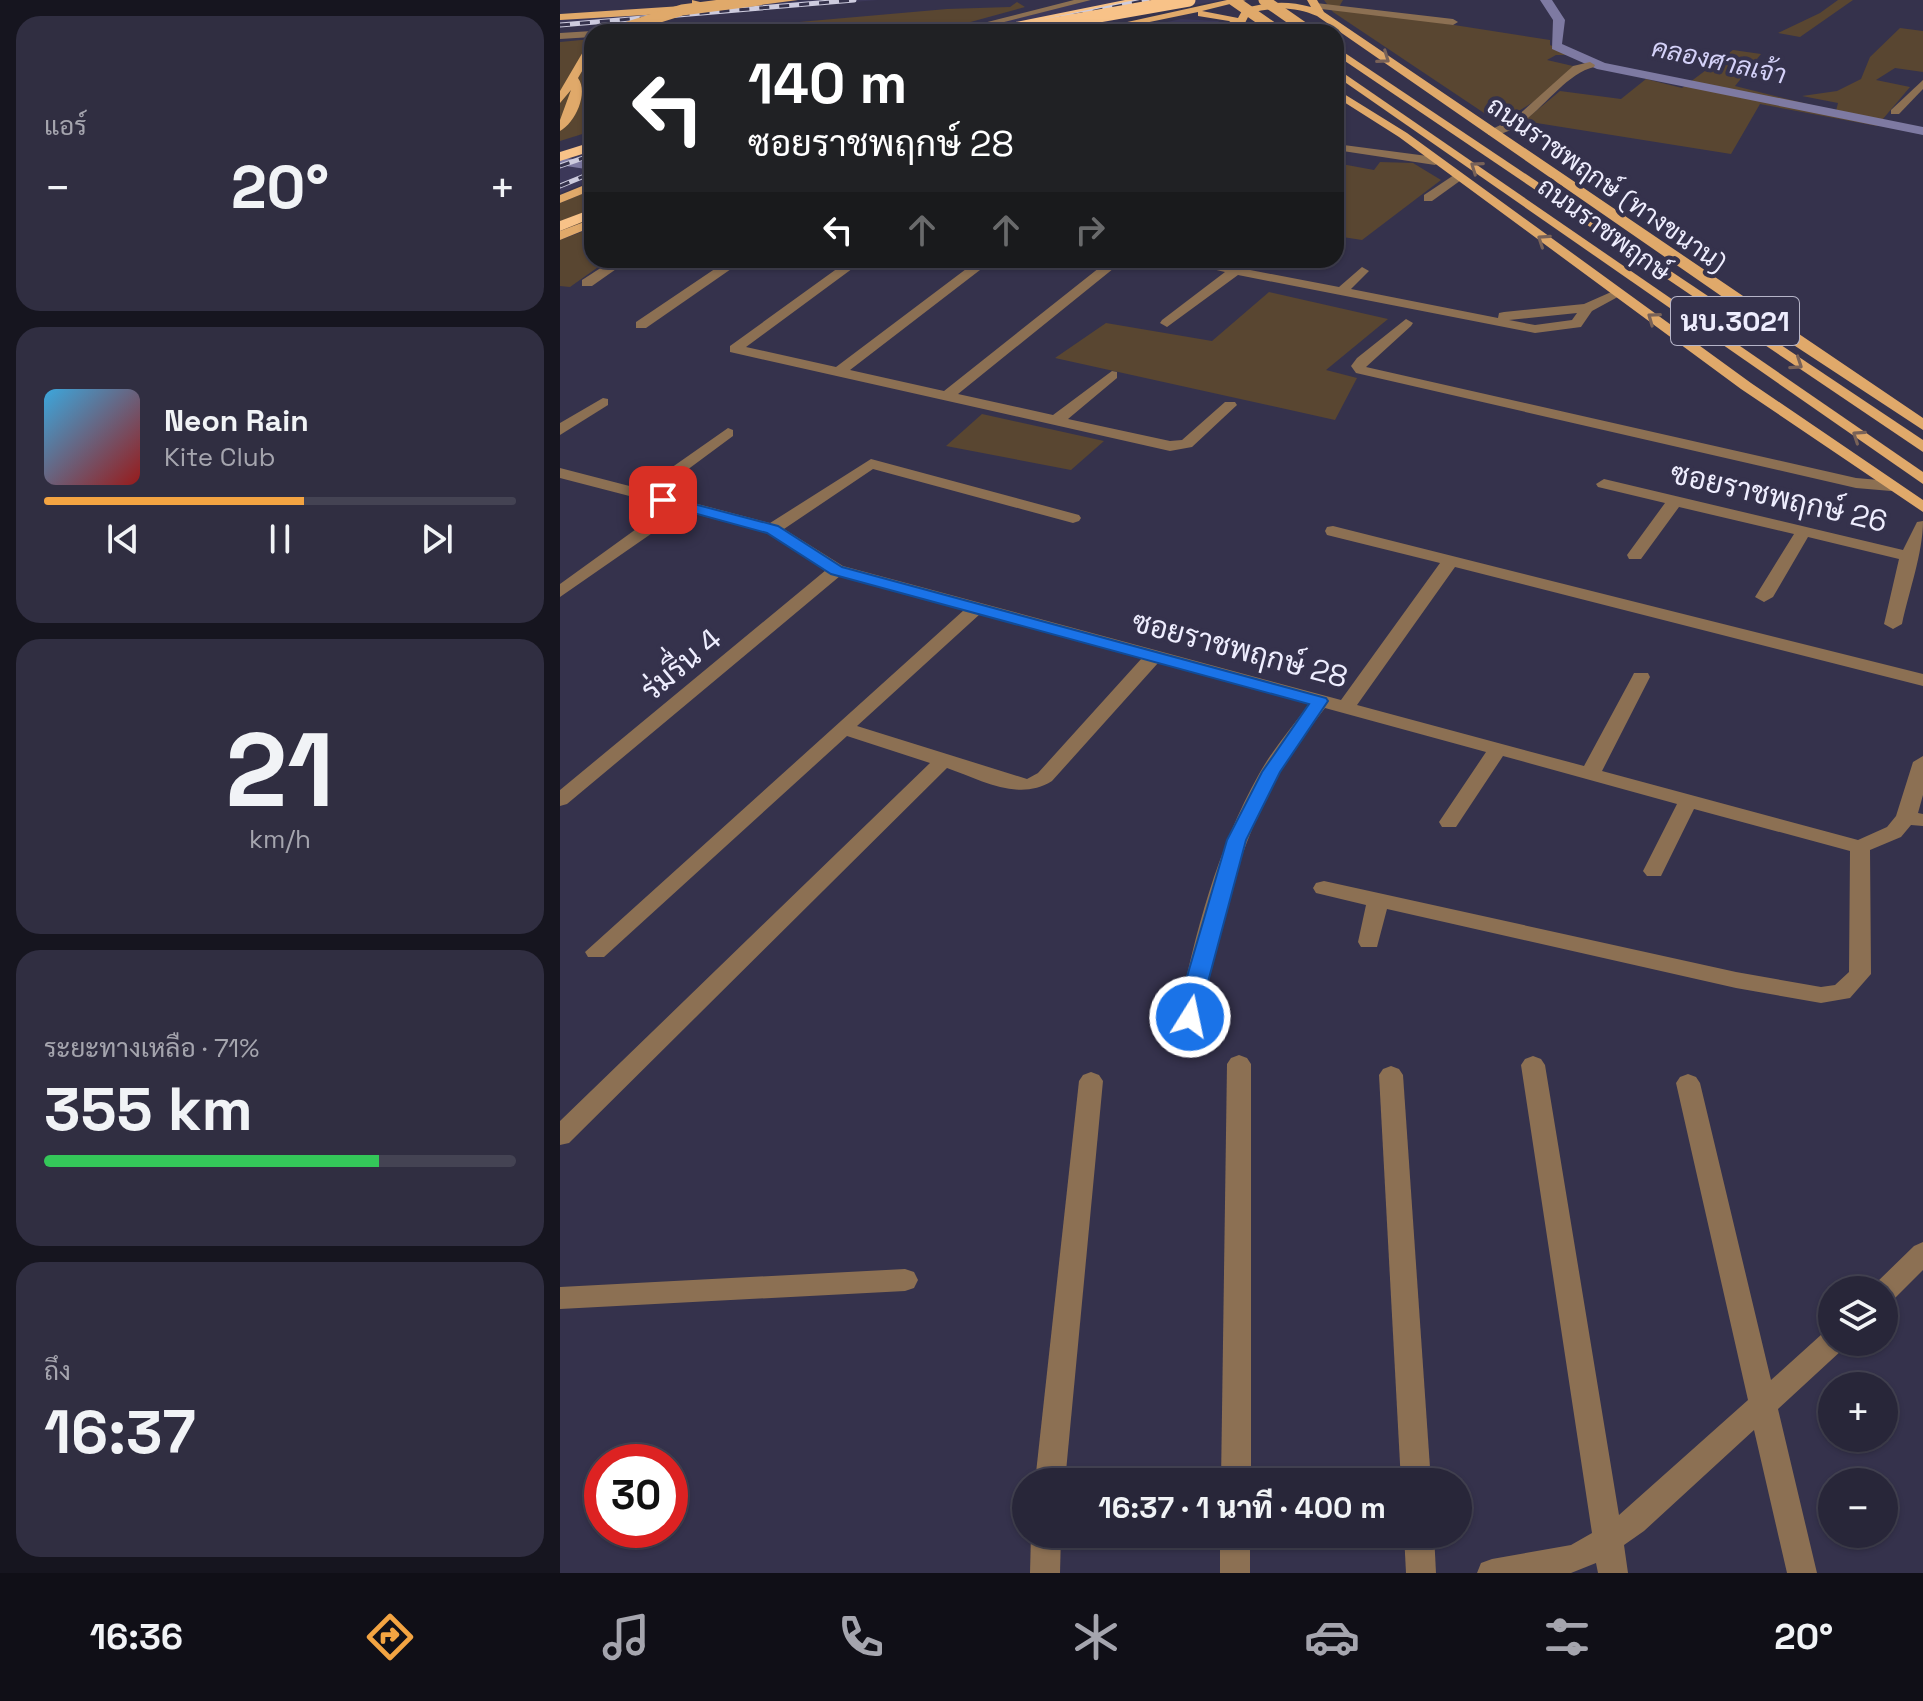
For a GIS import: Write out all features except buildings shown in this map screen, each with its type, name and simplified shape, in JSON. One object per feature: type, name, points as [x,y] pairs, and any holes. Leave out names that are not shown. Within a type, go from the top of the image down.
[{"type":"highway","points":[[1015,24],[1144,0]]},
{"type":"highway","points":[[1053,24],[1189,0]]},
{"type":"highway","points":[[560,147],[584,138]]},
{"type":"highway","points":[[560,157],[584,141]]},
{"type":"highway","points":[[560,226],[584,216]]},
{"type":"main road","points":[[637,24],[682,10],[759,0]]},
{"type":"main road","points":[[560,16],[695,2],[793,0]]},
{"type":"main road","points":[[1233,0],[1268,24]]},
{"type":"main road","points":[[1125,24],[1241,0]]},
{"type":"main road","points":[[1264,0],[1298,24]]},
{"type":"main road","points":[[560,16],[697,9],[712,2]]},
{"type":"main road","points":[[1165,15],[1218,15],[1240,23],[1246,11],[1266,6],[1316,7]]},
{"type":"main road","name":"ถนนราชพฤกษ์ (ทางขนาน)","points":[[1316,7],[1340,24]]},
{"type":"main road","name":"ถนนราชพฤกษ์ (ทางขนาน)","points":[[1344,27],[1588,197],[1653,246],[1923,424]]},
{"type":"main road","name":"ถนนราชพฤกษ์","points":[[1344,55],[1923,447]]},
{"type":"main road","points":[[560,100],[584,58]]},
{"type":"main road","points":[[560,128],[572,109],[578,91],[575,73]]},
{"type":"main road","name":"ถนนราชพฤกษ์","points":[[1344,77],[1923,479]]},
{"type":"main road","name":"นบ.3021","points":[[1344,97],[1403,135],[1746,386],[1923,507]]},
{"type":"main road","points":[[1443,122],[1653,246]]},
{"type":"main road","points":[[560,199],[584,189]]},
{"type":"main road","points":[[560,199],[584,197]]},
{"type":"main road","points":[[560,236],[584,226]]},
{"type":"main road","points":[[1562,229],[1613,289]]},
{"type":"street","points":[[986,24],[1086,0]]},
{"type":"street","points":[[1316,7],[1354,4],[1453,22]]},
{"type":"street","points":[[560,36],[584,34]]},
{"type":"street","points":[[1492,133],[1519,120],[1577,68],[1590,65]]},
{"type":"street","points":[[1895,112],[1923,83]]},
{"type":"street","points":[[1344,148],[1435,161]]},
{"type":"street","points":[[1428,198],[1458,178]]},
{"type":"street","points":[[587,283],[610,268]]},
{"type":"street","points":[[641,325],[725,268]]},
{"type":"street","points":[[846,268],[735,349],[1181,446],[1230,405]]},
{"type":"street","points":[[839,372],[976,268]]},
{"type":"street","points":[[948,395],[1107,268]]},
{"type":"street","points":[[1224,268],[1535,329],[1576,324],[1587,308],[1613,289]]},
{"type":"street","points":[[1167,323],[1238,268]]},
{"type":"street","points":[[1342,291],[1362,271]]},
{"type":"street","points":[[1406,323],[1362,361],[1358,366],[1361,370],[1841,480],[1891,486]]},
{"type":"street","points":[[1058,419],[1112,375]]},
{"type":"street","points":[[560,430],[603,402]]},
{"type":"street","points":[[644,495],[728,433]]},
{"type":"street","points":[[773,529],[871,464],[1073,518]]},
{"type":"street","name":"ซอยราชพฤกษ์ 28","points":[[560,473],[773,529],[837,570],[1860,847]]},
{"type":"street","name":"ซอยราชพฤกษ์ 26","points":[[1604,484],[1908,556],[1923,526]]},
{"type":"street","points":[[1635,555],[1675,501]]},
{"type":"street","points":[[560,592],[681,505]]},
{"type":"street","points":[[1333,531],[1923,680]]},
{"type":"street","points":[[1764,597],[1804,531]]},
{"type":"street","points":[[1893,624],[1908,556]]},
{"type":"street","points":[[1345,708],[1452,559]]},
{"type":"street","name":"ร่มรื่น 4","points":[[560,800],[837,570]]},
{"type":"street","points":[[596,952],[976,608]]},
{"type":"street","points":[[843,728],[1021,786],[1032,785],[1045,777],[1154,656]]},
{"type":"street","points":[[1590,774],[1641,677]]},
{"type":"street","points":[[1190,1017],[1196,980],[1236,840],[1271,772],[1320,701]]},
{"type":"street","points":[[1449,822],[1498,749]]},
{"type":"street","points":[[560,1136],[943,761]]},
{"type":"street","points":[[1324,888],[1736,980],[1821,995],[1842,992],[1860,974],[1860,847],[1915,819],[1923,762]]},
{"type":"street","points":[[1654,871],[1688,801]]},
{"type":"street","points":[[1369,942],[1378,901]]},
{"type":"street","points":[[1236,1468],[1239,1064]]},
{"type":"street","points":[[1533,1065],[1613,1573]]},
{"type":"street","points":[[1391,1075],[1415,1468]]},
{"type":"street","points":[[1051,1468],[1091,1081]]},
{"type":"street","points":[[1688,1083],[1802,1573]]},
{"type":"street","points":[[1898,1278],[1923,1253]]},
{"type":"street","points":[[560,1298],[905,1280]]},
{"type":"street","points":[[1492,1573],[1571,1559],[1608,1540],[1634,1521],[1818,1355]]},
{"type":"street","points":[[1045,1573],[1046,1548]]},
{"type":"street","points":[[1235,1548],[1235,1573]]},
{"type":"street","points":[[1420,1548],[1421,1573]]},
{"type":"shaded area","points":[[811,0],[878,0],[560,26],[560,19]]},
{"type":"shaded area","points":[[1091,0],[1223,0],[1099,24],[994,24]]},
{"type":"shaded area","points":[[1324,0],[1343,0],[1339,7],[1550,40],[1550,45],[1573,55],[1556,55],[1547,60],[1573,66],[1540,98],[1499,123],[1333,12]]},
{"type":"shaded area","points":[[1838,0],[1853,0],[1800,37],[1778,33],[1820,13]]},
{"type":"shaded area","points":[[1017,2],[1025,7],[963,24],[777,24],[947,9],[1010,7]]},
{"type":"shaded area","points":[[1181,19],[1218,21],[1222,24],[1158,24]]},
{"type":"shaded area","points":[[1900,28],[1923,31],[1923,72],[1895,68],[1876,80],[1910,87],[1877,126],[1760,104],[1731,154],[1524,121],[1560,91],[1621,99],[1646,79],[1682,88],[1733,50],[1761,54],[1735,86],[1836,111],[1838,103],[1802,96],[1837,91],[1861,79],[1870,57]]},
{"type":"shaded area","points":[[584,40],[584,134],[560,141],[560,42]]},
{"type":"shaded area","points":[[584,144],[584,184],[560,193],[560,153]]},
{"type":"shaded area","points":[[1380,162],[1413,163],[1441,180],[1362,240],[1344,237],[1344,164],[1374,170]]},
{"type":"shaded area","points":[[584,193],[584,222],[560,231],[560,203]]},
{"type":"shaded area","points":[[584,231],[584,268],[597,268],[570,287],[560,286],[560,240]]},
{"type":"shaded area","points":[[1269,292],[1388,319],[1326,370],[1357,378],[1335,420],[1055,358],[1106,323],[1212,341]]},
{"type":"shaded area","points":[[982,414],[1104,441],[1071,470],[946,446]]},
{"type":"waterway","name":"คลองศาลเจ้า","points":[[1546,0],[1559,20],[1556,46],[1601,66],[1923,131]]},
{"type":"waterway","points":[[560,161],[584,165]]},
{"type":"railway","points":[[560,25],[854,0]]},
{"type":"railway","points":[[1033,24],[1147,0]]},
{"type":"railway","points":[[1136,11],[1191,0]]},
{"type":"railway","points":[[560,166],[584,158]]},
{"type":"railway","points":[[560,186],[584,176]]},
{"type":"route","points":[[663,500],[773,529],[798,548],[837,570],[1320,701],[1271,772],[1236,840],[1196,980],[1190,1017]]}]
